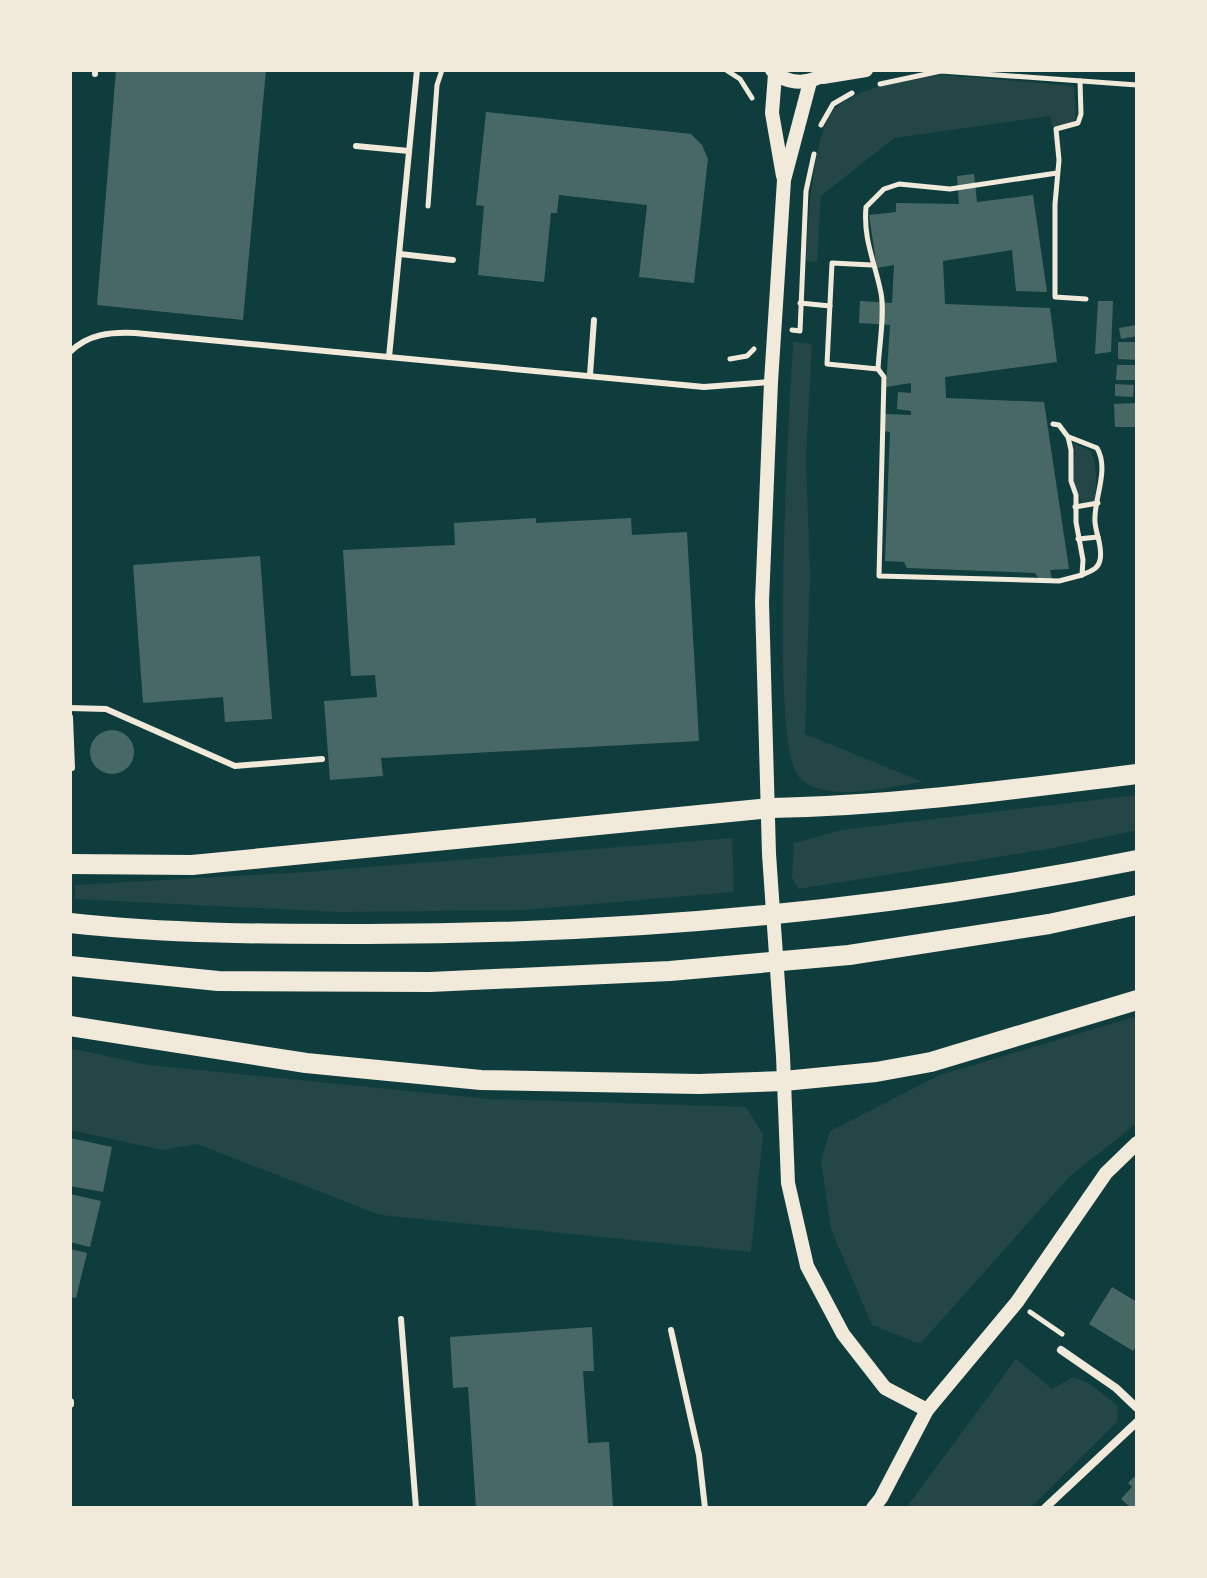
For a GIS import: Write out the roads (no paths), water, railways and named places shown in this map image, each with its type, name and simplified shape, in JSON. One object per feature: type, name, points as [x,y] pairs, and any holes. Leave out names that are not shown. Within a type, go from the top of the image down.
[{"type":"highway","points":[[70,864],[192,865],[770,808],[831,807],[959,796],[1137,774]]},
{"type":"highway","points":[[70,923],[258,934],[474,934],[667,924],[855,907],[1064,875],[1137,860]]},
{"type":"highway","points":[[70,966],[233,981],[430,982],[670,971],[849,955],[1049,924],[1137,905]]},
{"type":"highway","points":[[70,1026],[306,1063],[481,1080],[699,1084],[784,1081],[876,1072],[931,1062],[1137,1000]]},
{"type":"street","points":[[866,70],[820,76],[798,83],[773,72],[772,113],[784,180],[771,382],[762,602],[769,854],[788,1183],[807,1266],[843,1334],[885,1388],[927,1410]]},
{"type":"street","points":[[784,180],[820,76]]},
{"type":"street","points":[[873,1508],[927,1410],[1017,1302],[1106,1173],[1137,1143]]},
{"type":"street","points":[[1061,1350],[1116,1388],[1137,1408]]},
{"type":"street","points":[[1045,1508],[1137,1422]]},
{"type":"lane","points":[[389,357],[417,70]]},
{"type":"lane","points":[[356,146],[409,151]]},
{"type":"lane","points":[[400,254],[453,260]]},
{"type":"lane","points":[[590,375],[594,320]]},
{"type":"lane","points":[[70,352],[84,340],[120,332],[704,387],[771,382]]},
{"type":"lane","points":[[70,708],[106,709],[235,766],[322,759]]},
{"type":"lane","points":[[70,717],[72,768]]},
{"type":"lane","points":[[401,1319],[416,1508]]},
{"type":"lane","points":[[671,1330],[699,1455],[705,1508]]}]
